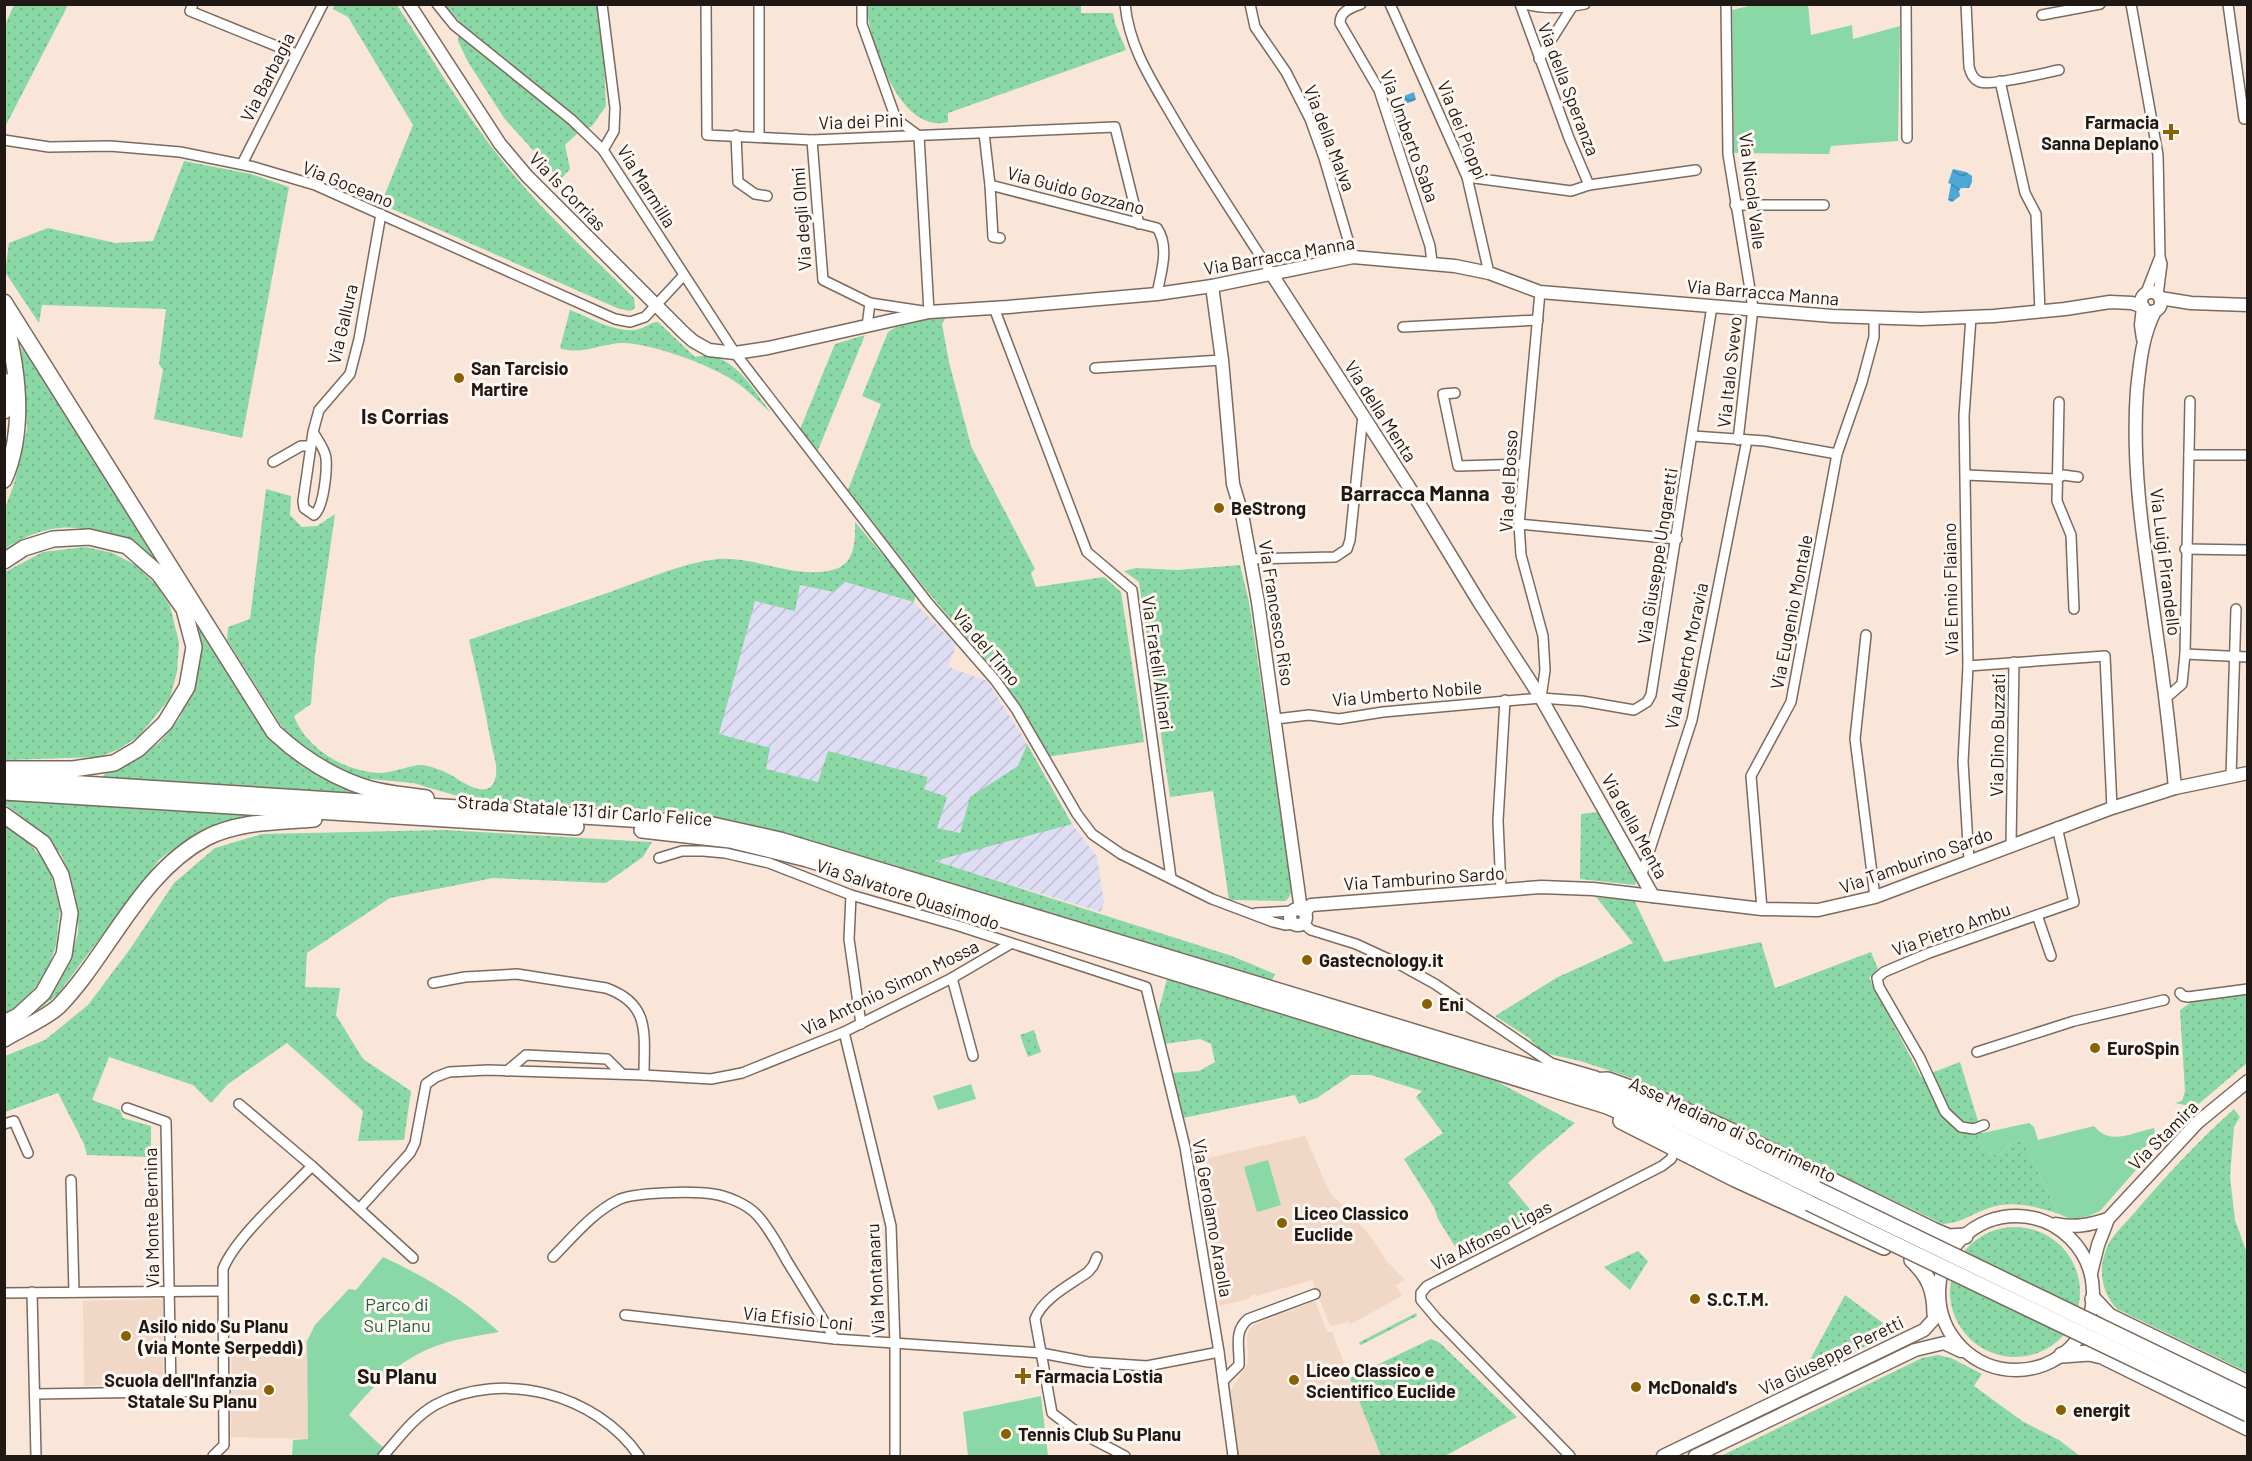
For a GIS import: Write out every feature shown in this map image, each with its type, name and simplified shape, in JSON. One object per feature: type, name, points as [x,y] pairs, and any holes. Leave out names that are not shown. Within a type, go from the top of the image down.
[{"type":"highway","points":[[4,302],[274,732],[295,751],[340,778],[371,789],[427,798],[450,809]]},
{"type":"highway","points":[[4,316],[14,362],[17,408],[13,446],[4,480]]},
{"type":"highway","points":[[4,381],[4,411]]},
{"type":"highway","points":[[4,561],[24,548],[53,539],[89,537],[127,546],[159,574],[184,609],[194,647],[187,687],[165,723],[138,749],[114,763],[73,769],[4,769]]},
{"type":"highway","name":"Strada Statale 131 dir Carlo Felice","points":[[4,779],[708,824],[780,840],[840,857],[1144,957]]},
{"type":"highway","name":"Strada Statale 131 dir Carlo Felice","points":[[4,792],[656,831],[730,840],[807,859],[1144,957]]},
{"type":"highway","points":[[4,1039],[58,1007],[105,949],[149,887],[176,859],[207,838],[237,827],[361,814]]},
{"type":"highway","points":[[4,815],[44,843],[61,875],[70,913],[64,955],[43,993],[18,1016],[4,1023]]},
{"type":"highway","name":"Asse Mediano di Scorrimento","points":[[1144,957],[1576,1081],[1674,1119],[1813,1196],[2247,1414]]},
{"type":"highway","name":"Asse Mediano di Scorrimento","points":[[1144,957],[1607,1106],[1813,1196],[2247,1398]]},
{"type":"highway","points":[[1576,1081],[1608,1080],[1650,1095],[1725,1128],[1933,1230],[1949,1237],[1965,1236]]},
{"type":"highway","points":[[1607,1106],[1619,1120],[1675,1150],[1941,1274]]},
{"type":"highway","points":[[1912,1260],[1931,1281],[1938,1310]]},
{"type":"highway","points":[[2093,1299],[2109,1316],[2247,1383]]},
{"type":"highway","points":[[2148,1377],[2143,1364],[2145,1356],[2150,1350],[2167,1345]]},
{"type":"highway","points":[[2062,1355],[2089,1353],[2102,1356],[2247,1428]]},
{"type":"street","points":[[193,4],[190,11],[296,54]]},
{"type":"street","name":"Via Barbagia","points":[[242,164],[323,4]]},
{"type":"street","name":"Via Is Corrias","points":[[409,4],[500,144],[527,176],[655,305],[700,346],[709,350],[740,352]]},
{"type":"street","points":[[437,4],[454,25],[572,120],[603,150]]},
{"type":"street","name":"Via Marmilla","points":[[602,4],[615,108],[614,131],[603,150],[684,275],[740,352]]},
{"type":"street","points":[[706,4],[707,135],[736,135],[738,182],[756,194],[767,196]]},
{"type":"street","points":[[759,4],[759,137]]},
{"type":"street","points":[[861,4],[862,24],[896,119],[919,136],[1115,127],[1139,224]]},
{"type":"street","name":"Via della Menta","points":[[1125,4],[1129,32],[1138,58],[1201,165],[1363,415],[1530,680],[1653,896]]},
{"type":"street","name":"Via della Malva","points":[[1250,4],[1255,27],[1286,72],[1310,119],[1353,257]]},
{"type":"street","name":"Via Umberto Saba","points":[[1361,4],[1343,13],[1340,23],[1379,90],[1430,246],[1432,262]]},
{"type":"street","name":"Via dei Pioppi","points":[[1390,4],[1467,177],[1489,273]]},
{"type":"street","name":"Via della Speranza","points":[[1520,4],[1539,59],[1589,185]]},
{"type":"street","points":[[1525,4],[1536,7],[1572,7],[1585,4]]},
{"type":"street","name":"Via Nicola Valle","points":[[1726,4],[1728,154],[1753,308]]},
{"type":"street","points":[[1906,4],[1907,138]]},
{"type":"street","points":[[1966,4],[1969,67],[1972,76],[1977,81],[1984,83],[2000,81],[2059,70]]},
{"type":"street","points":[[2042,15],[2100,4]]},
{"type":"street","points":[[2131,4],[2158,155],[2162,264],[2153,303],[2247,305]]},
{"type":"street","points":[[2229,4],[2244,119]]},
{"type":"street","points":[[1539,59],[1572,7]]},
{"type":"street","points":[[2000,81],[2025,193],[2036,214],[2040,312]]},
{"type":"street","points":[[984,133],[993,237],[1000,238]]},
{"type":"street","name":"Via dei Pini","points":[[736,135],[812,140],[919,136],[929,312]]},
{"type":"street","name":"Via Goceano","points":[[4,140],[49,147],[110,146],[180,152],[242,164],[315,185],[615,319],[638,321],[645,317],[655,305]]},
{"type":"street","name":"Via degli Olmi","points":[[812,140],[823,280],[870,303],[929,312]]},
{"type":"street","points":[[1467,177],[1571,191],[1589,185],[1696,170]]},
{"type":"street","name":"Via Guido Gozzano","points":[[990,184],[1157,228],[1163,237],[1164,251],[1157,294]]},
{"type":"street","points":[[1736,205],[1824,206]]},
{"type":"street","name":"Via Gallura","points":[[313,432],[326,459],[322,502],[320,511],[314,515],[304,508],[303,501],[313,432],[319,410],[350,374],[381,214]]},
{"type":"street","name":"Via Barracca Manna","points":[[740,352],[768,348],[929,312],[1157,294],[1212,286],[1353,257],[1432,262],[1489,273],[1540,292],[1874,318],[1971,317],[2040,312],[2110,302],[2153,303]]},
{"type":"street","points":[[655,305],[684,275]]},
{"type":"street","name":"Via Francesco Riso","points":[[1212,286],[1222,360],[1233,484],[1242,514],[1276,719],[1299,916]]},
{"type":"street","name":"Via del Bosso","points":[[1540,292],[1519,524],[1521,555],[1543,636],[1545,670],[1541,698]]},
{"type":"street","points":[[867,326],[870,303]]},
{"type":"street","name":"Via Luigi Pirandello","points":[[2153,303],[2143,339],[2135,414],[2138,507],[2166,698],[2175,788]]},
{"type":"street","name":"Via Giuseppe Ungaretti","points":[[1541,698],[1582,701],[1634,710],[1647,702],[1651,695],[1712,306]]},
{"type":"street","name":"Via Fratelli Alinari","points":[[994,308],[1087,552],[1132,590],[1171,878]]},
{"type":"street","name":"Via Italo Svevo","points":[[1743,440],[1753,308]]},
{"type":"street","name":"Via Ennio Flaiano","points":[[1969,861],[1963,762],[1968,666],[1964,416],[1971,317]]},
{"type":"street","name":"Via Eugenio Montale","points":[[1762,909],[1751,776],[1791,702],[1837,454],[1862,382],[1874,337],[1874,318]]},
{"type":"street","points":[[1403,327],[1538,320]]},
{"type":"street","name":"Via del Timo","points":[[740,352],[928,603],[996,680],[1033,737],[1077,814],[1092,834],[1121,854],[1247,913],[1285,925],[1299,916],[1311,930],[1356,944],[1436,984],[1551,1064],[1608,1080]]},
{"type":"street","points":[[1095,368],[1222,360]]},
{"type":"street","points":[[1455,393],[1443,394],[1458,466],[1524,464]]},
{"type":"street","points":[[2166,698],[2182,684],[2190,401]]},
{"type":"street","points":[[2059,402],[2057,501],[2071,535],[2074,609]]},
{"type":"street","points":[[1249,559],[1335,557],[1347,549],[1350,540],[1363,415]]},
{"type":"street","points":[[1693,436],[1765,441],[1837,454]]},
{"type":"street","name":"Via Alberto Moravia","points":[[1641,874],[1692,720],[1743,440]]},
{"type":"street","points":[[273,462],[301,446],[311,446]]},
{"type":"street","points":[[2189,455],[2247,455]]},
{"type":"street","points":[[1966,476],[2056,479],[2063,475],[2078,477]]},
{"type":"street","points":[[1519,524],[1677,539]]},
{"type":"street","points":[[2186,549],[2247,550]]},
{"type":"street","points":[[2231,777],[2236,609]]},
{"type":"street","points":[[1866,635],[1855,740],[1875,897]]},
{"type":"street","points":[[2184,654],[2247,657]]},
{"type":"street","points":[[1968,666],[2105,656],[2112,808]]},
{"type":"street","name":"Via Dino Buzzati","points":[[2011,845],[2014,662]]},
{"type":"street","points":[[1530,680],[1545,670]]},
{"type":"street","name":"Via Umberto Nobile","points":[[1276,719],[1309,715],[1339,719],[1383,712],[1541,698]]},
{"type":"street","points":[[1501,890],[1498,821],[1505,700]]},
{"type":"street","name":"Via Tamburino Sardo","points":[[1299,916],[1311,904],[1541,887],[1653,896],[1762,909],[1818,910],[1840,907],[1875,897],[2112,808],[2175,788],[2247,773]]},
{"type":"street","name":"Via Pietro Ambu","points":[[1984,1125],[1974,1129],[1961,1127],[1945,1112],[1924,1065],[1879,987],[1878,978],[1884,972],[1929,953],[2074,902],[2057,827]]},
{"type":"street","name":"Via Salvatore Quasimodo","points":[[659,858],[682,851],[724,853],[769,863],[851,895],[959,926],[1146,987]]},
{"type":"street","points":[[851,895],[849,939],[861,1024]]},
{"type":"street","name":"Via Pietro Ambu","points":[[2037,915],[2051,956]]},
{"type":"street","name":"Via Antonio Simon Mossa","points":[[360,1208],[410,1153],[415,1143],[426,1084],[436,1077],[449,1072],[507,1071],[711,1079],[742,1073],[861,1024],[952,978],[1010,944]]},
{"type":"street","points":[[433,983],[465,977],[517,974],[606,988],[619,993],[632,1003],[642,1018],[644,1075]]},
{"type":"street","points":[[952,978],[973,1056]]},
{"type":"street","name":"Via Gerolamo Araolla","points":[[1146,987],[1185,1147],[1219,1352],[1233,1456]]},
{"type":"street","points":[[2180,993],[2188,997],[2247,989]]},
{"type":"street","points":[[1977,1052],[2074,1021],[2164,1000]]},
{"type":"street","name":"Via Montanaru","points":[[844,1032],[891,1226],[895,1344],[895,1456]]},
{"type":"street","points":[[507,1071],[525,1055],[608,1059],[622,1074]]},
{"type":"street","name":"Via Stamira","points":[[2091,1273],[2108,1219],[2198,1122],[2247,1081]]},
{"type":"street","points":[[239,1104],[360,1208],[413,1258]]},
{"type":"street","name":"Via Monte Bernina","points":[[127,1108],[166,1122],[171,1391]]},
{"type":"street","points":[[4,1124],[14,1121],[28,1153]]},
{"type":"street","name":"Via Alfonso Ligas","points":[[1570,1456],[1437,1319],[1421,1300],[1421,1293],[1427,1286],[1662,1166],[1671,1159],[1675,1150]]},
{"type":"street","points":[[213,1456],[224,1444],[222,1291],[223,1269],[227,1257],[312,1166]]},
{"type":"street","points":[[71,1180],[74,1292]]},
{"type":"street","points":[[553,1257],[603,1208],[621,1198],[638,1194],[712,1194],[725,1197],[739,1202],[756,1213],[835,1339]]},
{"type":"street","points":[[2046,1222],[2066,1234],[2081,1252],[2091,1273],[2093,1299],[2090,1316],[2081,1334],[2062,1355],[2041,1366],[2017,1370],[1993,1367],[1971,1356],[1956,1342],[1938,1310],[1941,1274],[1950,1253],[1965,1236],[1983,1224],[2003,1217],[2025,1216],[2071,1227],[2108,1219]]},
{"type":"street","points":[[1097,1257],[1088,1272],[1038,1310],[1035,1319],[1052,1413],[1072,1429],[1125,1456]]},
{"type":"street","points":[[4,1293],[222,1291]]},
{"type":"street","points":[[32,1292],[36,1456]]},
{"type":"street","points":[[1223,1381],[1239,1365],[1238,1334],[1241,1325],[1248,1319],[1315,1294]]},
{"type":"street","name":"Via Giuseppe Peretti","points":[[1663,1456],[1924,1330],[1938,1310]]},
{"type":"street","name":"Via Efisio Loni","points":[[625,1315],[835,1339],[1041,1353],[1089,1362],[1147,1366],[1219,1352]]},
{"type":"street","name":"Via Giuseppe Peretti","points":[[1695,1456],[1915,1350],[1944,1343],[1971,1356]]},
{"type":"street","points":[[383,1456],[417,1418],[434,1406],[472,1392],[490,1388],[511,1388],[547,1395],[592,1411],[639,1456]]},
{"type":"street","points":[[35,1394],[225,1390]]},
{"type":"shaded area","points":[[748,574],[834,592],[844,582],[914,602],[956,645],[948,667],[987,681],[1021,734],[1072,824],[1097,857],[1104,902],[1101,912],[934,861],[653,795]]},
{"type":"shaded area","name":"Liceo Classico Euclide","points":[[1305,1136],[1329,1191],[1368,1233],[1386,1260],[1405,1280],[1396,1285],[1402,1296],[1351,1324],[1348,1321],[1330,1326],[1312,1280],[1256,1296],[1251,1295],[1251,1298],[1220,1306],[1194,1161]]},
{"type":"shaded area","points":[[163,1299],[163,1383],[84,1386],[83,1301]]},
{"type":"shaded area","name":"Liceo Classico e Scientifico Euclide","points":[[1315,1301],[1327,1332],[1332,1332],[1381,1456],[1238,1456],[1230,1392],[1248,1363],[1249,1330],[1254,1325]]},
{"type":"shaded area","name":"Scuola dell'Infanzia Statale Su Planu","points":[[307,1341],[308,1439],[231,1437],[232,1344]]},
{"type":"green space","points":[[14,5],[68,5],[5,127],[5,25]]},
{"type":"green space","points":[[334,5],[397,5],[489,144],[551,216],[634,298],[635,308],[630,311],[617,308],[381,204],[413,125],[348,17],[333,9]]},
{"type":"green space","points":[[445,5],[597,5],[603,43],[606,106],[592,126],[579,132],[565,145],[570,169],[560,180],[504,118],[468,62],[458,41],[460,22]]},
{"type":"green space","points":[[866,5],[1081,5],[1081,13],[1113,13],[1126,50],[948,113],[948,122],[931,122],[915,114],[890,82],[874,40]]},
{"type":"green space","points":[[1753,5],[1808,5],[1811,35],[1852,25],[1853,39],[1900,26],[1898,141],[1831,146],[1829,154],[1734,153],[1732,10]]},
{"type":"green space","points":[[184,161],[251,174],[289,187],[242,438],[154,419],[163,370],[159,364],[166,309],[42,305],[39,323],[5,272],[9,243],[48,228],[115,243],[153,241]]},
{"type":"green space","points":[[570,310],[619,329],[638,329],[658,322],[695,357],[719,358],[730,364],[748,382],[771,413],[731,379],[702,364],[675,354],[647,346],[623,343],[575,351],[560,348]]},
{"type":"green space","points":[[938,317],[945,319],[942,324],[949,362],[971,446],[1035,569],[1031,573],[1036,587],[1104,577],[1121,592],[1144,742],[1047,757],[1022,708],[1004,683],[923,586],[848,490],[881,404],[862,396],[888,332],[896,327]]},
{"type":"green space","points":[[865,335],[818,450],[815,449],[800,429],[835,344]]},
{"type":"green space","points":[[21,344],[27,350],[161,566],[107,539],[78,528],[56,528],[34,534],[5,549],[5,508],[14,484],[27,429]]},
{"type":"green space","points":[[266,489],[291,496],[290,515],[302,527],[317,526],[335,514],[315,655],[311,704],[294,716],[300,728],[318,749],[329,757],[355,769],[382,773],[422,765],[443,771],[480,789],[491,786],[496,775],[496,766],[469,640],[664,572],[704,561],[733,559],[807,572],[836,569],[843,566],[851,556],[855,522],[916,594],[914,602],[845,582],[834,592],[800,585],[795,611],[755,601],[719,734],[770,748],[766,769],[818,782],[828,751],[928,777],[924,789],[947,797],[937,828],[960,833],[970,797],[1018,766],[1027,744],[1072,824],[935,861],[1232,956],[1275,974],[1271,983],[805,840],[711,817],[652,810],[471,800],[413,783],[359,778],[338,771],[298,744],[280,724],[227,640],[228,627],[250,619]]},
{"type":"green space","points":[[85,547],[113,553],[137,566],[156,585],[170,606],[179,643],[177,672],[170,698],[139,736],[119,749],[100,757],[5,760],[5,572],[43,552]]},
{"type":"green space","points":[[1240,565],[1249,602],[1291,884],[1290,895],[1285,901],[1229,900],[1213,791],[1170,797],[1139,582],[1124,571],[1136,568],[1177,570]]},
{"type":"green space","points":[[193,616],[282,748],[303,767],[330,781],[366,794],[101,778],[106,773],[133,761],[160,742],[179,719],[191,694]]},
{"type":"green space","points":[[4,798],[264,815],[208,830],[184,842],[159,860],[57,995],[38,1010],[68,966],[78,933],[78,909],[72,883],[61,854],[38,829],[5,804]]},
{"type":"green space","points":[[1599,812],[1637,880],[1635,885],[1580,879],[1581,814]]},
{"type":"green space","points":[[5,824],[26,839],[49,867],[60,909],[56,945],[47,973],[34,989],[14,1008],[5,1013]]},
{"type":"green space","points":[[444,830],[652,842],[643,857],[606,883],[493,878],[390,898],[307,953],[305,987],[340,988],[336,1015],[363,1059],[411,1091],[404,1140],[358,1141],[363,1111],[287,1043],[228,1084],[211,1103],[193,1085],[109,1057],[92,1100],[120,1110],[123,1118],[151,1126],[151,1157],[87,1155],[84,1144],[58,1093],[5,1112],[5,1056],[45,1040],[88,1005],[130,949],[174,883],[215,848],[262,834]]},
{"type":"green space","points":[[1596,897],[1634,900],[1664,962],[1761,942],[1775,988],[1871,952],[1878,969],[1869,978],[1921,1077],[1960,1062],[1982,1134],[1978,1134],[1979,1141],[1987,1153],[2000,1155],[2012,1143],[2022,1139],[2059,1214],[2031,1206],[2012,1204],[1994,1207],[1959,1221],[1943,1224],[1673,1095],[1580,1061],[1544,1053],[1529,1038],[1495,1016],[1556,978],[1633,943]]},
{"type":"green space","points":[[1167,979],[1498,1082],[1575,1123],[1508,1183],[1534,1214],[1461,1256],[1404,1159],[1443,1133],[1416,1097],[1422,1091],[1371,1075],[1351,1075],[1317,1098],[1299,1104],[1295,1095],[1183,1118],[1171,1073],[1199,1071],[1215,1062],[1211,1044],[1200,1039],[1164,1044],[1157,1016]]},
{"type":"green space","points":[[2241,992],[2248,998],[2247,1063],[2195,1107],[2175,1103],[2182,1101],[2185,1091],[2180,1010],[2197,998]]},
{"type":"green space","points":[[1034,1030],[1041,1052],[1028,1057],[1020,1035]]},
{"type":"green space","points":[[971,1084],[976,1099],[938,1110],[933,1096]]},
{"type":"green space","points":[[2234,1109],[2240,1117],[2234,1127],[2230,1177],[2235,1220],[2247,1253],[2247,1372],[2117,1309],[2108,1297],[2102,1276],[2105,1253],[2113,1236],[2158,1185]]},
{"type":"green space","points":[[2029,1123],[2034,1127],[2038,1140],[2094,1126],[2100,1132],[2114,1137],[2154,1128],[2155,1134],[2143,1150],[2143,1162],[2100,1211],[2089,1216],[2068,1218],[2059,1214],[2022,1139],[2012,1143],[2000,1155],[1987,1153],[1979,1141],[1978,1134]]},
{"type":"green space","points":[[1268,1160],[1281,1205],[1257,1212],[1244,1167]]},
{"type":"green space","points":[[2015,1227],[2040,1232],[2061,1246],[2075,1267],[2080,1292],[2075,1317],[2061,1338],[2040,1352],[2015,1357],[1990,1352],[1969,1338],[1955,1317],[1950,1292],[1955,1267],[1969,1246],[1990,1232]]},
{"type":"green space","points":[[1638,1251],[1648,1261],[1630,1290],[1604,1267]]},
{"type":"green space","name":"Parco di Su Planu","points":[[383,1257],[444,1290],[472,1309],[499,1332],[447,1342],[407,1360],[386,1376],[349,1415],[378,1443],[396,1456],[292,1456],[293,1440],[308,1439],[307,1341],[315,1325],[349,1289],[356,1290]]},
{"type":"green space","points":[[1845,1295],[1895,1332],[1800,1378]]},
{"type":"green space","points":[[1416,1313],[1417,1316],[1359,1344],[1360,1342]]},
{"type":"green space","points":[[1431,1339],[1440,1343],[1517,1417],[1445,1456],[1381,1456],[1350,1378]]},
{"type":"green space","points":[[1938,1355],[1951,1358],[1982,1374],[1974,1386],[2022,1421],[2059,1440],[2080,1456],[1721,1456],[1922,1358]]},
{"type":"green space","name":"Tennis Club Su Planu","points":[[1041,1396],[1048,1456],[968,1456],[963,1412]]},
{"type":"water","points":[[1414,92],[1416,100],[1397,107],[1394,100]]},
{"type":"water","points":[[1953,169],[1972,176],[1972,182],[1969,188],[1961,188],[1960,196],[1952,202],[1948,200],[1951,184],[1948,183]]},
{"type":"place","name":"Farmacia Sanna Deplano","points":[[2171,132]]},
{"type":"place","name":"San Tarcisio Martire","points":[[459,378]]},
{"type":"place","name":"BeStrong","points":[[1219,508]]},
{"type":"place","name":"Gastecnology.it","points":[[1307,960]]},
{"type":"place","name":"Eni","points":[[1427,1004]]},
{"type":"place","name":"EuroSpin","points":[[2095,1048]]},
{"type":"place","name":"Liceo Classico Euclide","points":[[1282,1223]]},
{"type":"place","name":"S.C.T.M.","points":[[1695,1299]]},
{"type":"place","name":"Asilo nido Su Planu (via Monte Serpeddì)","points":[[126,1336]]},
{"type":"place","name":"Farmacia Lostia","points":[[1023,1376]]},
{"type":"place","name":"Liceo Classico e Scientifico Euclide","points":[[1294,1380]]},
{"type":"place","name":"McDonald's","points":[[1636,1387]]},
{"type":"place","name":"Scuola dell'Infanzia Statale Su Planu","points":[[269,1390]]},
{"type":"place","name":"energit","points":[[2061,1410]]},
{"type":"place","name":"Tennis Club Su Planu","points":[[1006,1434]]},
{"type":"district","name":"Is Corrias","points":[[405,415]]},
{"type":"district","name":"Barracca Manna","points":[[1415,492]]},
{"type":"district","name":"Su Planu","points":[[397,1375]]}]
